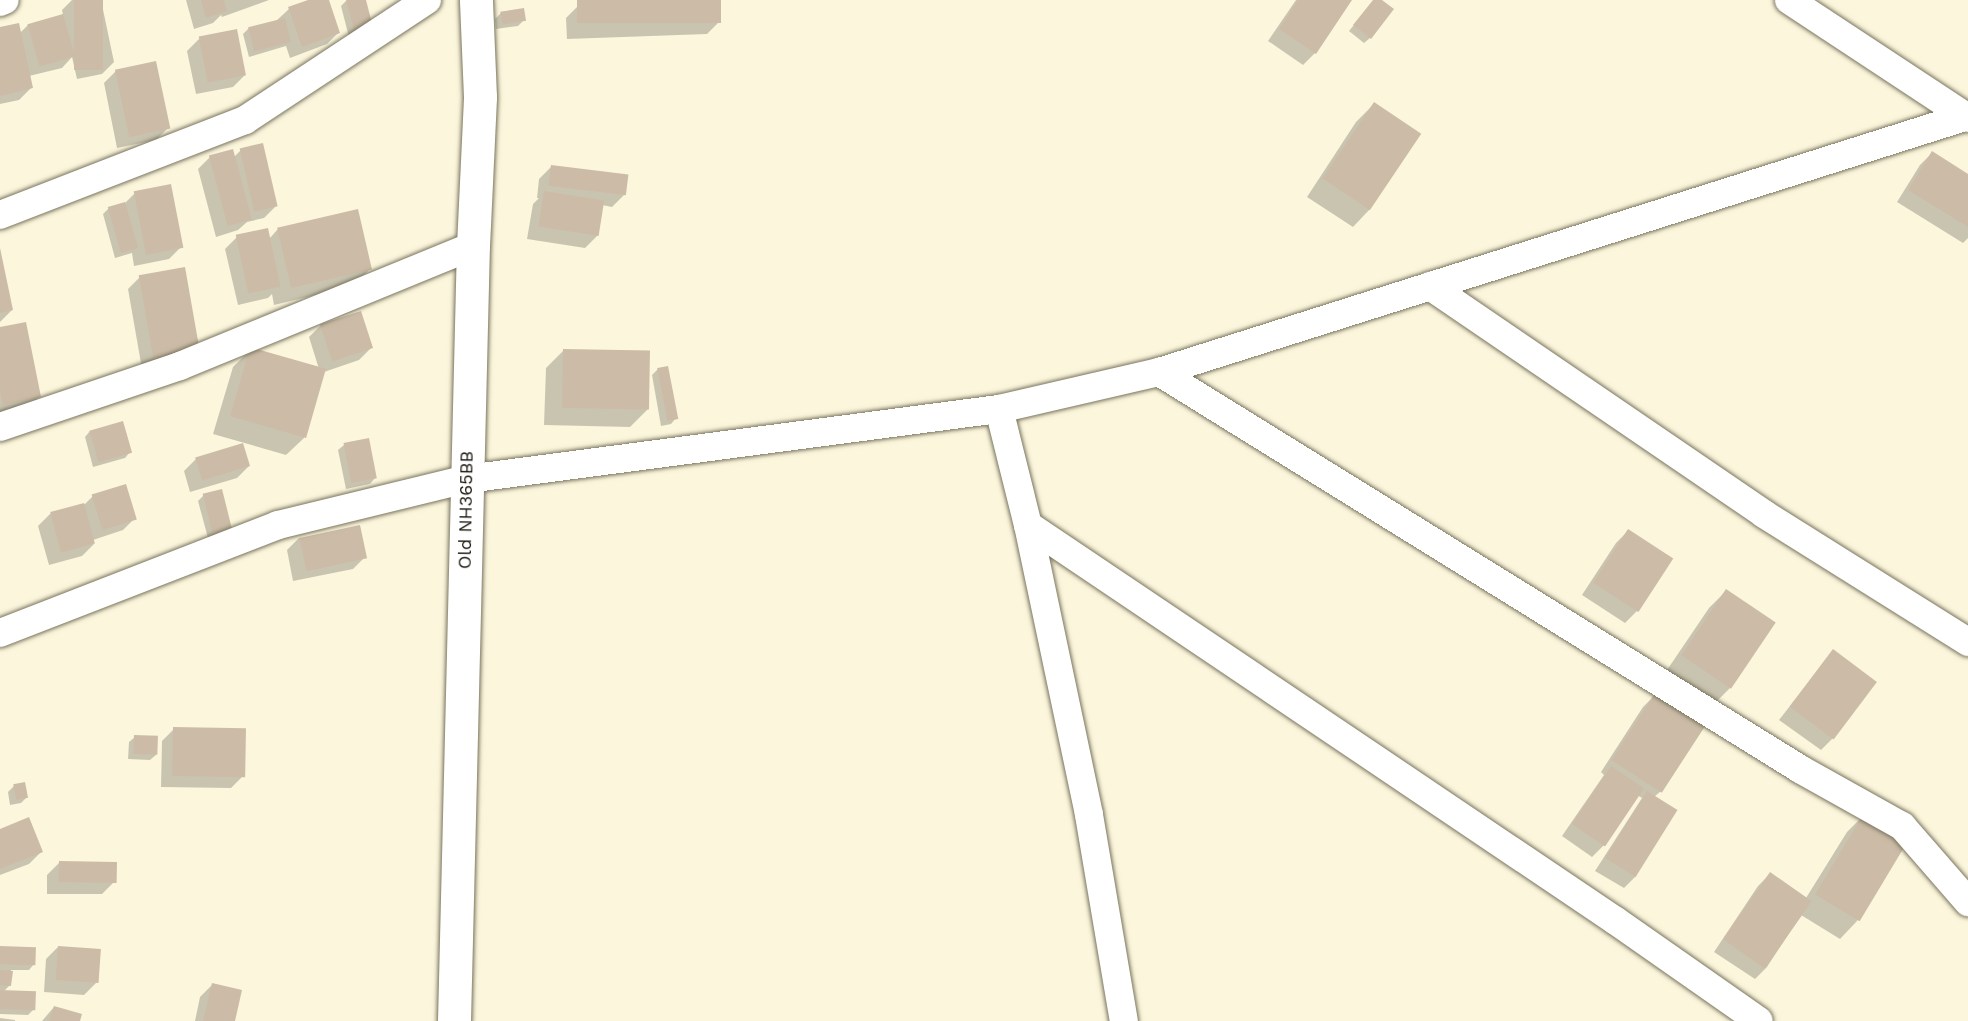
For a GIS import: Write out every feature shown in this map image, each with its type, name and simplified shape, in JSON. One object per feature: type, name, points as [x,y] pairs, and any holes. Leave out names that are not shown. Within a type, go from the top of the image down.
[{"type":"main road","name":"Old NH365BB","points":[[454,1021],[473,246],[480,97],[476,0]]},
{"type":"street","points":[[0,2],[5,0]]},
{"type":"street","points":[[0,216],[245,120],[428,0]]},
{"type":"street","points":[[1789,0],[1967,117]]},
{"type":"street","points":[[0,633],[278,525],[467,479],[999,409],[1159,372],[1967,117]]},
{"type":"street","points":[[0,427],[180,366],[473,246]]},
{"type":"street","points":[[1431,286],[1764,514],[1968,642]]},
{"type":"street","points":[[1159,372],[1800,769],[1902,826],[1968,903]]},
{"type":"street","points":[[999,409],[1028,525],[1089,815],[1124,1021]]},
{"type":"street","points":[[1028,525],[1616,921],[1759,1021]]},
{"type":"building","points":[[74,0],[103,0],[103,70],[74,70]]},
{"type":"building","points":[[201,0],[224,0],[227,11],[206,18]]},
{"type":"building","points":[[308,0],[329,0],[340,33],[302,47],[288,7]]},
{"type":"building","points":[[346,0],[366,0],[374,31],[356,37]]},
{"type":"building","points":[[577,0],[721,0],[721,23],[577,23]]},
{"type":"building","points":[[1298,0],[1352,0],[1316,54],[1279,29]]},
{"type":"building","points":[[1373,0],[1382,0],[1394,9],[1371,39],[1353,25]]},
{"type":"building","points":[[524,8],[526,21],[502,25],[500,12]]},
{"type":"building","points":[[63,14],[75,56],[40,66],[27,24]]},
{"type":"building","points":[[285,18],[291,42],[254,51],[248,27]]},
{"type":"building","points":[[19,23],[33,88],[0,96],[0,27]]},
{"type":"building","points":[[237,29],[246,75],[208,83],[199,36]]},
{"type":"building","points":[[156,61],[170,128],[129,137],[115,70]]},
{"type":"building","points":[[1374,102],[1421,134],[1370,210],[1323,178]]},
{"type":"building","points":[[263,143],[278,206],[254,212],[240,148]]},
{"type":"building","points":[[233,149],[252,220],[228,226],[209,155]]},
{"type":"building","points":[[1932,151],[1968,174],[1968,227],[1908,190]]},
{"type":"building","points":[[551,165],[628,175],[626,195],[548,186]]},
{"type":"building","points":[[171,184],[183,248],[146,255],[134,191]]},
{"type":"building","points":[[544,191],[604,201],[599,236],[538,227]]},
{"type":"building","points":[[125,202],[138,248],[121,253],[108,207]]},
{"type":"building","points":[[358,209],[372,269],[291,288],[277,228]]},
{"type":"building","points":[[268,228],[280,287],[248,294],[236,235]]},
{"type":"building","points":[[0,248],[13,310],[0,313]]},
{"type":"building","points":[[185,267],[200,350],[153,358],[139,275]]},
{"type":"building","points":[[361,311],[373,348],[332,361],[320,324]]},
{"type":"building","points":[[26,322],[41,397],[3,405],[0,392],[0,327]]},
{"type":"building","points":[[250,347],[326,369],[306,438],[230,416]]},
{"type":"building","points":[[563,349],[650,351],[649,410],[562,408]]},
{"type":"building","points":[[668,366],[678,419],[668,421],[657,368]]},
{"type":"building","points":[[123,421],[132,453],[98,462],[89,431]]},
{"type":"building","points":[[369,438],[377,478],[351,483],[343,443]]},
{"type":"building","points":[[243,443],[250,466],[202,481],[195,458]]},
{"type":"building","points":[[126,484],[137,519],[102,530],[92,495]]},
{"type":"building","points":[[222,489],[232,528],[212,533],[203,494]]},
{"type":"building","points":[[84,503],[95,544],[61,553],[50,512]]},
{"type":"building","points":[[360,525],[367,558],[306,571],[299,538]]},
{"type":"building","points":[[1628,529],[1673,558],[1638,612],[1593,583]]},
{"type":"building","points":[[1726,589],[1776,623],[1731,689],[1681,655]]},
{"type":"building","points":[[1833,649],[1877,682],[1834,740],[1790,707]]},
{"type":"building","points":[[1655,693],[1705,726],[1662,793],[1611,760]]},
{"type":"building","points":[[173,727],[246,728],[245,777],[172,776]]},
{"type":"building","points":[[134,735],[158,736],[157,755],[133,754]]},
{"type":"building","points":[[1611,766],[1644,788],[1605,846],[1572,824]]},
{"type":"building","points":[[25,782],[28,798],[16,800],[13,784]]},
{"type":"building","points":[[1647,791],[1678,810],[1636,877],[1605,858]]},
{"type":"building","points":[[1864,813],[1909,840],[1860,921],[1815,894]]},
{"type":"building","points":[[29,817],[43,852],[0,869],[0,829]]},
{"type":"building","points":[[59,861],[117,862],[117,883],[59,882]]},
{"type":"building","points":[[1770,872],[1812,901],[1765,968],[1723,939]]},
{"type":"building","points":[[0,946],[36,947],[35,965],[0,964]]},
{"type":"building","points":[[58,946],[101,949],[99,983],[56,980]]},
{"type":"building","points":[[0,970],[13,971],[11,986],[0,985]]},
{"type":"building","points":[[212,983],[242,990],[235,1021],[203,1021]]},
{"type":"building","points":[[0,990],[36,991],[35,1010],[0,1009]]},
{"type":"building","points":[[54,1006],[82,1014],[80,1021],[49,1021]]}]
